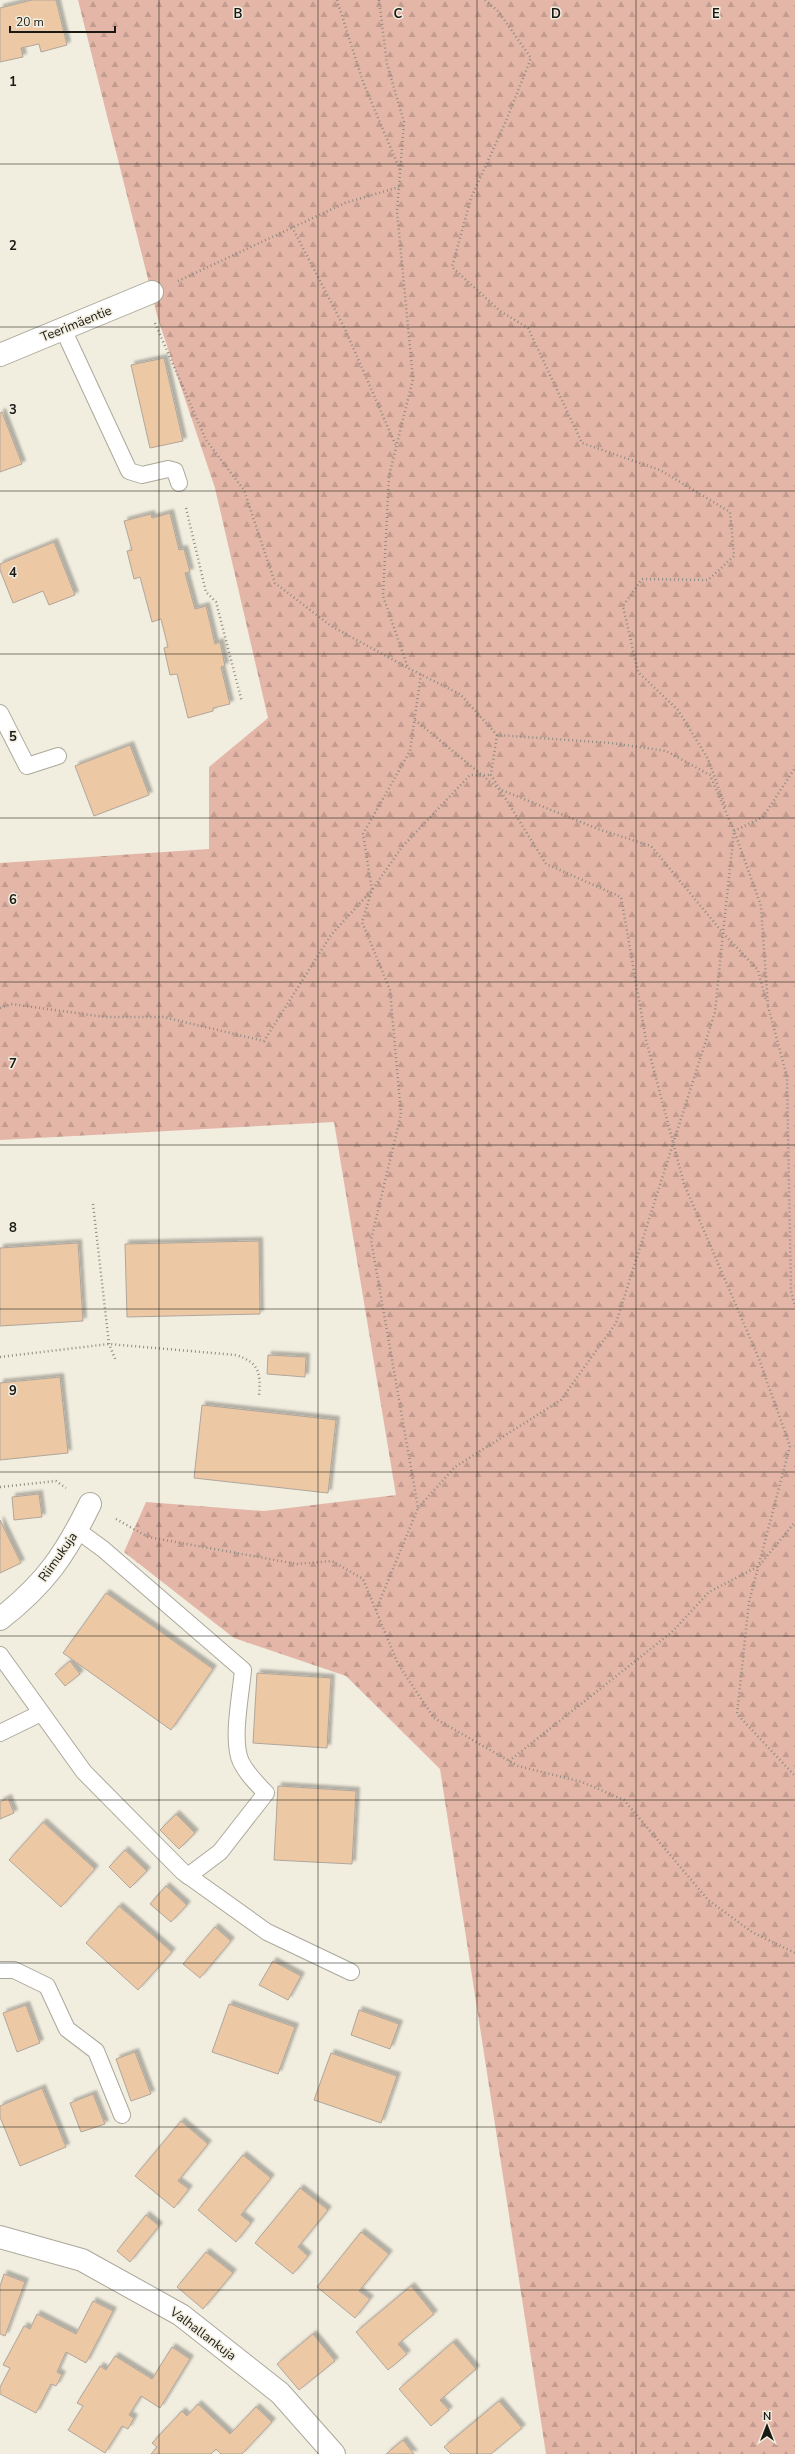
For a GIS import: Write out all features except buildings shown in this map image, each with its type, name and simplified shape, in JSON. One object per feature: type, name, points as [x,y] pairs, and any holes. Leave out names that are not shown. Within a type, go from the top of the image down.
[{"type":"street","name":"Teerimäentie","points":[[0,355],[152,292]]},
{"type":"street","name":"Riimukuja","points":[[0,1619],[46,1579],[77,1530],[90,1504]]},
{"type":"street","name":"Valhallankuja","points":[[0,2237],[82,2260],[181,2315],[280,2393],[334,2454]]},
{"type":"lane","points":[[64,329],[129,471],[142,476],[168,469],[175,471],[179,482]]},
{"type":"lane","points":[[0,713],[27,766],[58,756]]},
{"type":"lane","points":[[77,1530],[103,1549],[243,1670],[237,1727],[241,1761],[254,1780],[266,1793],[220,1852],[188,1876]]},
{"type":"lane","points":[[0,1655],[84,1772],[188,1876],[267,1932],[351,1972]]},
{"type":"lane","points":[[0,1733],[41,1713]]},
{"type":"lane","points":[[0,1970],[14,1970],[47,1986],[67,2029],[96,2051],[122,2116]]},
{"type":"path","points":[[337,0],[362,82],[400,170]]},
{"type":"path","points":[[379,0],[387,64],[404,122],[398,211],[413,379],[389,476],[383,596],[408,668]]},
{"type":"path","points":[[485,0],[498,11],[531,58],[506,121],[471,198],[452,267],[500,311],[528,328],[582,443],[660,470],[730,512],[734,556],[708,580],[642,579],[623,606],[638,672],[678,710],[705,753],[734,831],[761,906],[768,1006]]},
{"type":"path","points":[[152,292],[345,203],[399,188]]},
{"type":"path","points":[[292,227],[345,329],[396,447]]},
{"type":"path","points":[[118,307],[155,322],[206,440],[244,490],[275,583],[330,626],[460,694],[497,735],[611,743],[666,751],[710,775],[734,831],[715,1012],[616,1323],[561,1400],[455,1467],[418,1508],[376,1610]]},
{"type":"path","points":[[186,510],[206,592],[216,602],[242,702]]},
{"type":"path","points":[[418,1508],[371,1240],[401,1114],[390,990],[362,922],[372,890],[363,834],[410,751],[421,674]]},
{"type":"path","points":[[415,720],[499,789],[598,829],[651,846],[723,933],[758,970],[787,1077],[791,1291],[795,1306]]},
{"type":"path","points":[[497,735],[491,775],[546,864],[621,897],[646,1040],[684,1184],[759,1359],[790,1446],[749,1602],[737,1714],[795,1776]]},
{"type":"path","points":[[734,831],[763,817],[795,768]]},
{"type":"path","points":[[0,1008],[11,1004],[105,1017],[163,1017],[264,1041],[330,935],[372,890],[402,847],[448,796],[470,775],[491,775]]},
{"type":"path","points":[[93,1204],[110,1344],[116,1361]]},
{"type":"path","points":[[0,1357],[110,1344],[236,1355],[250,1359],[257,1368],[260,1382],[259,1396]]},
{"type":"path","points":[[0,1487],[56,1481],[90,1504],[148,1536],[297,1564],[332,1561],[363,1579],[398,1664],[434,1718],[518,1766],[582,1782],[624,1800],[708,1900],[752,1932],[795,1953]]},
{"type":"path","points":[[509,1761],[672,1632],[709,1592],[759,1566],[795,1522]]},
{"type":"green space","points":[[78,0],[795,0],[795,2454],[546,2454],[440,1769],[346,1676],[234,1638],[124,1552],[146,1502],[264,1511],[396,1495],[334,1122],[0,1140],[0,863],[209,849],[209,767],[268,718],[215,488],[158,319]]}]
